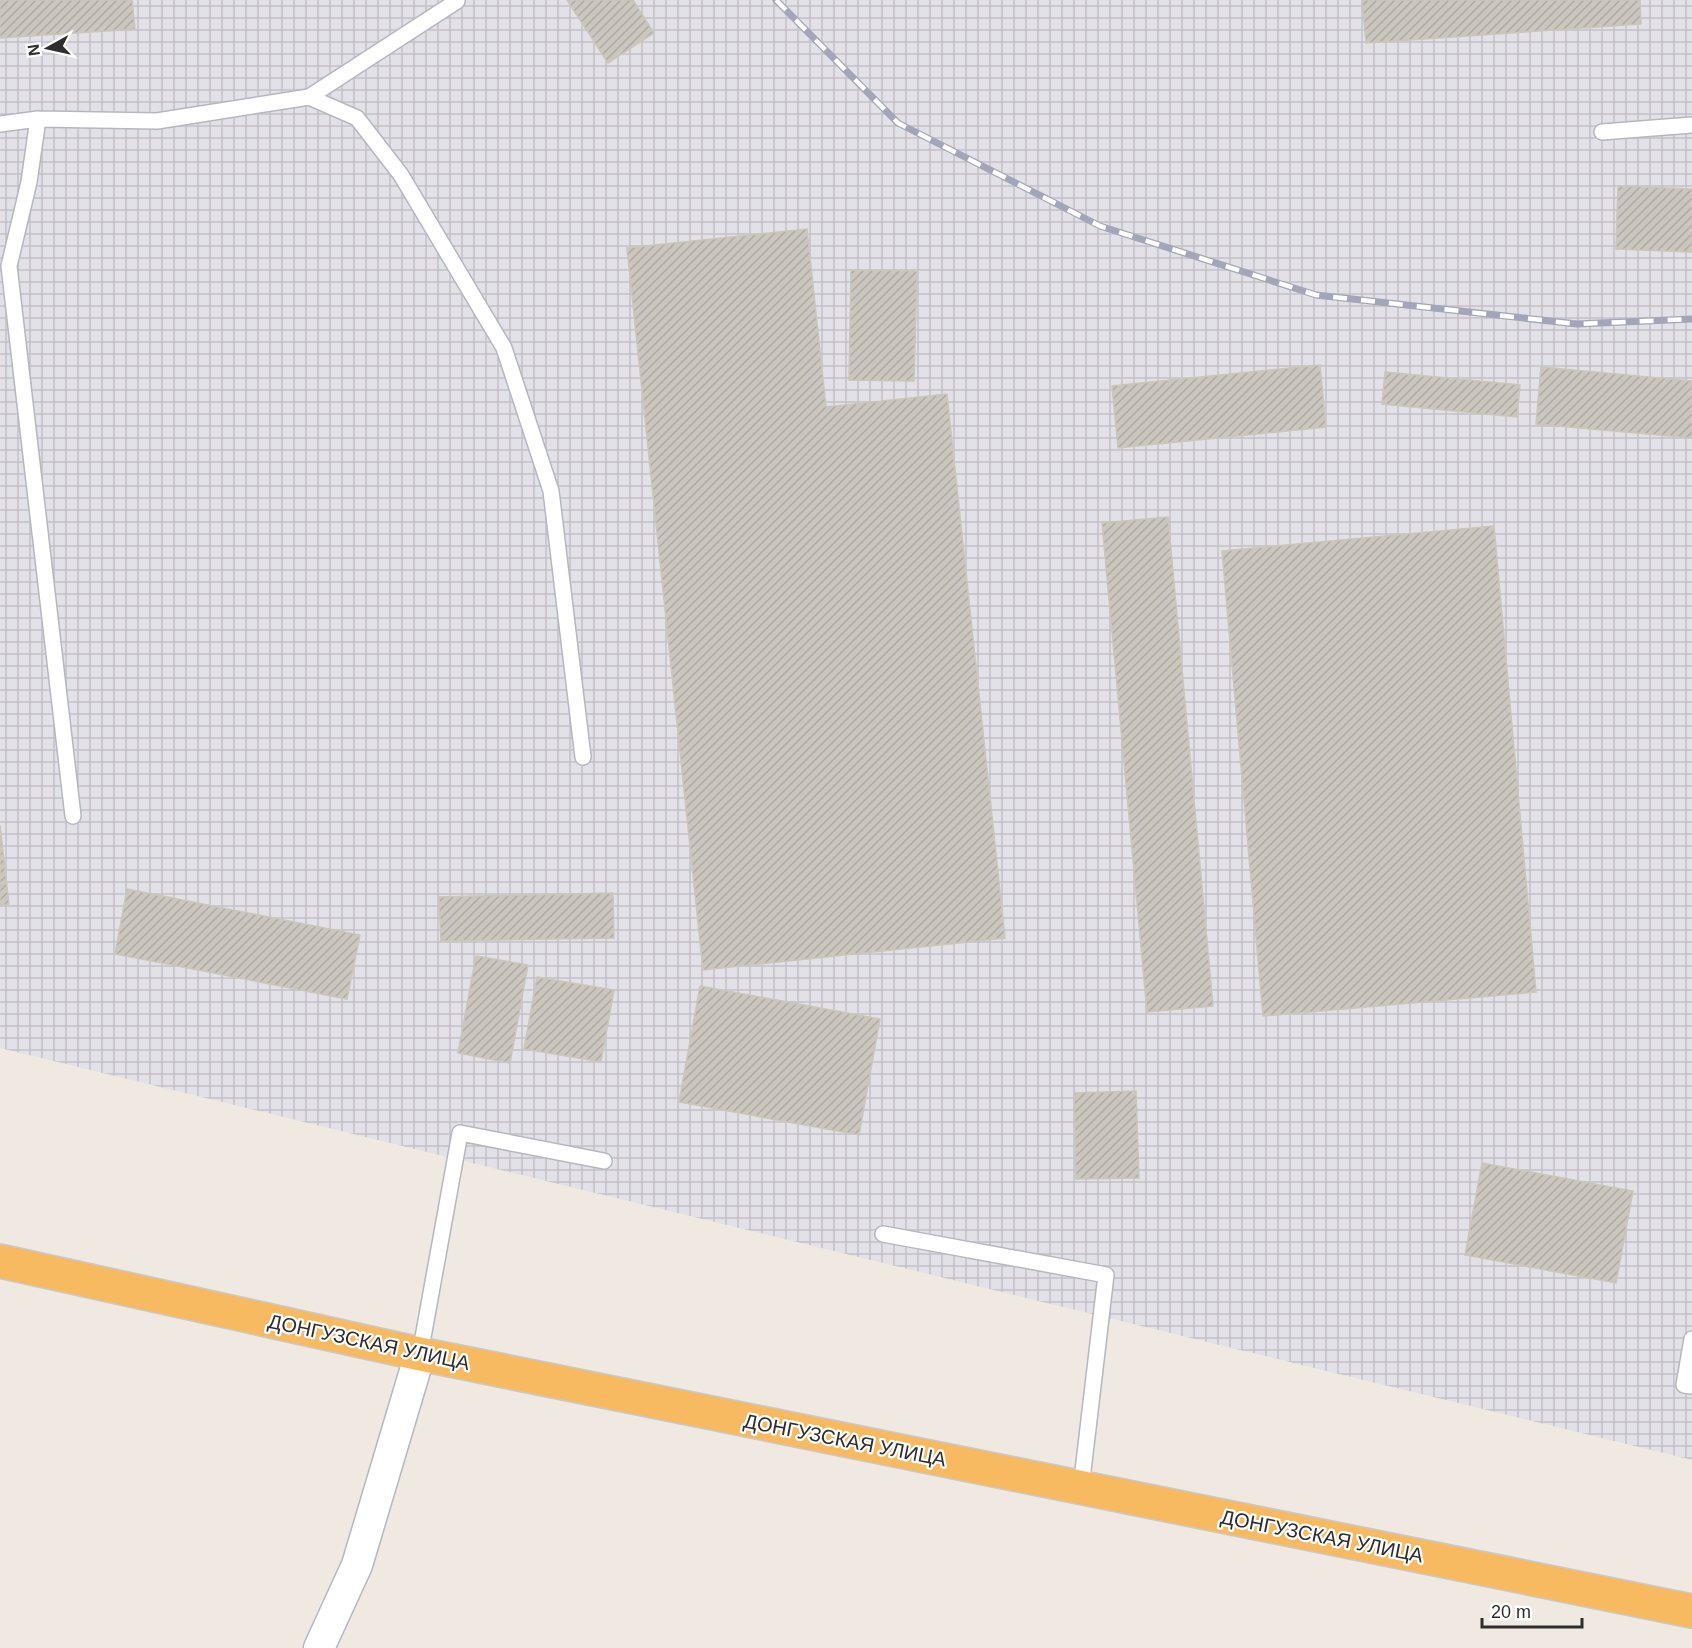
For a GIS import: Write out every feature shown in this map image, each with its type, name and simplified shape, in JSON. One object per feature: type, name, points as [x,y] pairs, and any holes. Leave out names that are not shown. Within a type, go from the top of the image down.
[{"type":"highway","name":"ДОНГУЗСКАЯ УЛИЦА","points":[[0,1261],[420,1354],[1692,1611]]},
{"type":"street","points":[[319,1648],[357,1565],[420,1354]]},
{"type":"lane","points":[[0,124],[38,118],[157,121],[309,97],[457,0]]},
{"type":"lane","points":[[309,97],[357,118],[401,176],[504,348],[551,491],[583,757]]},
{"type":"lane","points":[[38,118],[29,182],[9,266],[73,816]]},
{"type":"lane","points":[[1602,132],[1692,125]]},
{"type":"lane","points":[[420,1354],[460,1133],[604,1161]]},
{"type":"lane","points":[[883,1234],[1106,1275],[1081,1488]]},
{"type":"lane","points":[[1692,1339],[1684,1385],[1692,1386]]},
{"type":"shaded area","points":[[0,0],[1692,0],[1692,1460],[0,1048]]},
{"type":"building","points":[[0,0],[132,0],[135,29],[0,38]]},
{"type":"building","points":[[567,0],[633,0],[654,33],[608,63]]},
{"type":"building","points":[[1362,0],[1640,0],[1641,24],[1366,43]]},
{"type":"building","points":[[1618,186],[1692,189],[1692,252],[1616,249]]},
{"type":"building","points":[[807,229],[826,407],[947,394],[1005,938],[703,970],[627,248]]},
{"type":"building","points":[[851,270],[917,271],[914,381],[849,380]]},
{"type":"building","points":[[1320,365],[1326,427],[1118,448],[1112,386]]},
{"type":"building","points":[[1541,367],[1692,381],[1692,438],[1536,424]]},
{"type":"building","points":[[1385,372],[1520,385],[1517,417],[1382,404]]},
{"type":"building","points":[[1168,517],[1213,1006],[1147,1012],[1102,523]]},
{"type":"building","points":[[1494,526],[1536,992],[1263,1016],[1222,551]]},
{"type":"building","points":[[0,825],[9,904],[0,905]]},
{"type":"building","points":[[127,889],[360,935],[347,999],[115,954]]},
{"type":"building","points":[[613,893],[614,938],[441,941],[439,897]]},
{"type":"building","points":[[476,956],[528,965],[510,1063],[458,1053]]},
{"type":"building","points":[[537,977],[614,990],[601,1062],[524,1049]]},
{"type":"building","points":[[700,986],[880,1019],[859,1135],[679,1102]]},
{"type":"building","points":[[1136,1091],[1139,1178],[1076,1179],[1074,1093]]},
{"type":"building","points":[[1482,1163],[1633,1191],[1616,1283],[1465,1255]]},
{"type":"railway","points":[[776,0],[898,123],[1100,226],[1316,295],[1577,324],[1692,319]]}]
